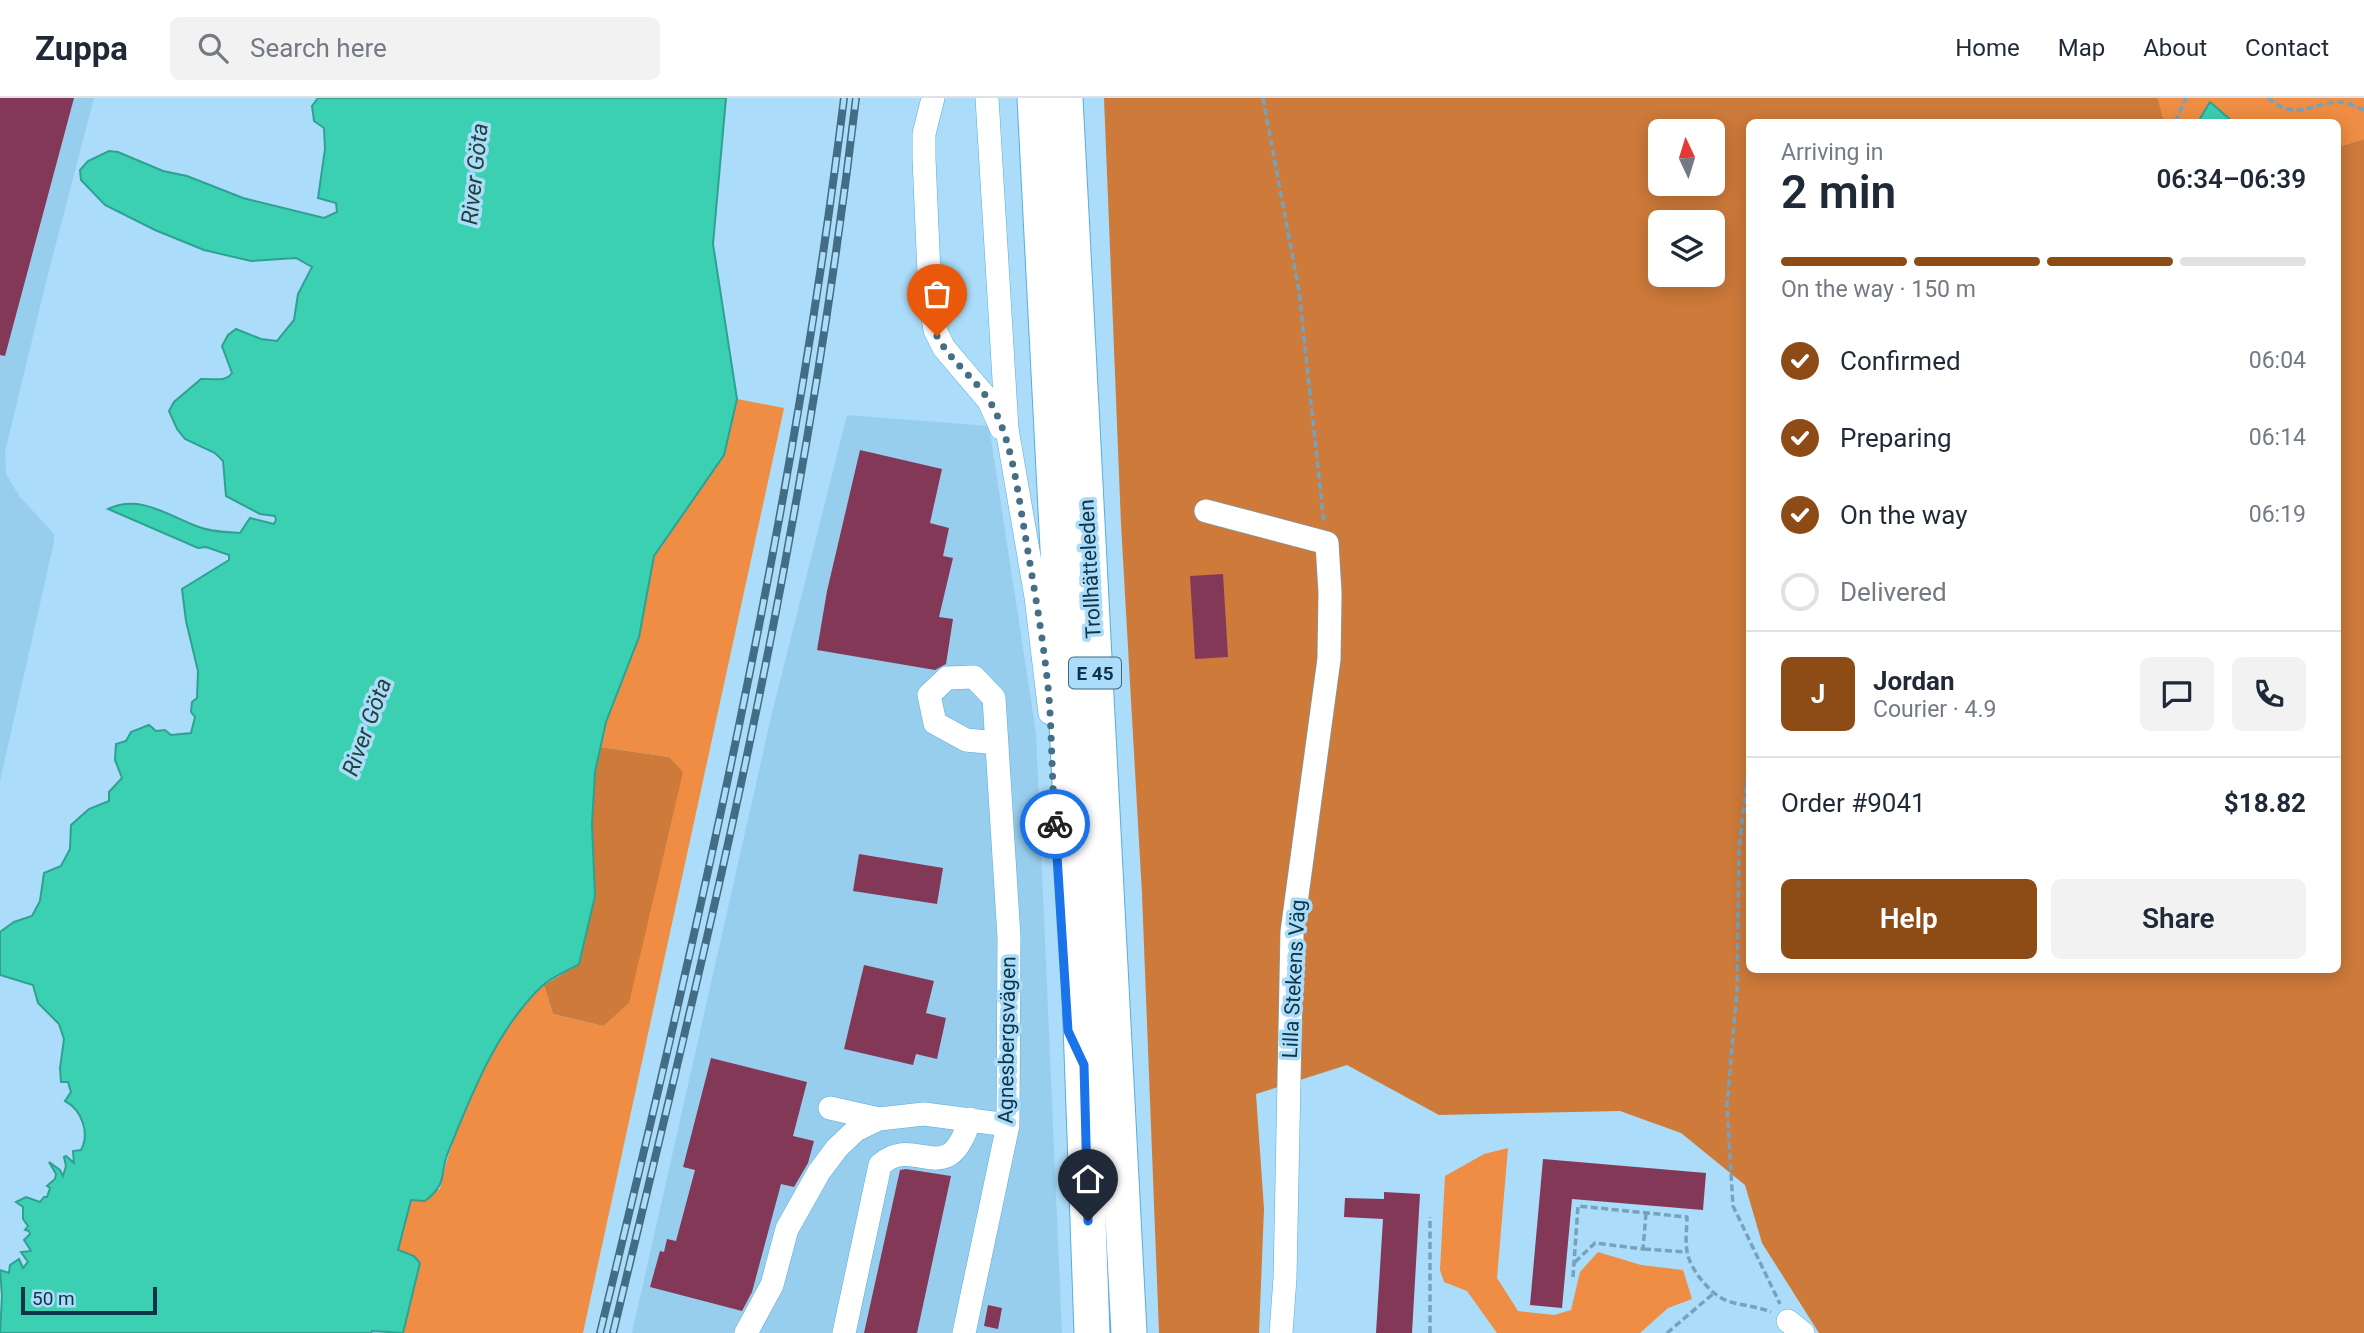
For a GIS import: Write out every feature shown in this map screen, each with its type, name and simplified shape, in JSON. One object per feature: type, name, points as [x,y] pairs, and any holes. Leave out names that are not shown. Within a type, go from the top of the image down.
[{"type":"highway","name":"Trollhätteleden","points":[[1035,98],[1084,1065],[1093,1333]]},
{"type":"highway","name":"Trollhätteleden","points":[[1065,98],[1129,1333]]},
{"type":"street","points":[[933,98],[924,134],[924,158],[930,297],[935,330],[944,348],[982,391],[994,409],[1010,454]]},
{"type":"street","points":[[987,98],[1010,454],[1036,597],[1049,695],[1068,1031],[1084,1065]]},
{"type":"street","points":[[1206,511],[1327,543]]},
{"type":"street","name":"Lilla Stekens Väg","points":[[1281,1333],[1285,1278],[1292,932],[1320,744],[1329,659],[1330,593],[1327,543]]},
{"type":"street","name":"Agnesbergsvägen","points":[[964,1333],[1008,1125],[1009,937],[997,743]]},
{"type":"street","points":[[830,1108],[879,1119],[924,1114],[1008,1125]]},
{"type":"street","points":[[746,1333],[772,1285],[787,1229],[819,1172],[837,1148],[856,1130],[879,1119]]},
{"type":"street","points":[[844,1333],[880,1165],[890,1156],[901,1154],[940,1160],[954,1152],[964,1139],[970,1119]]},
{"type":"path","points":[[1263,98],[1299,290],[1327,543]]},
{"type":"path","points":[[2176,119],[2186,98]]},
{"type":"path","points":[[2268,98],[2287,110],[2295,111],[2340,101],[2364,110]]},
{"type":"path","points":[[1746,789],[1739,848],[1737,989],[1727,1106],[1733,1206],[1796,1327]]},
{"type":"path","points":[[1573,1277],[1578,1206],[1687,1217],[1687,1252],[1693,1268],[1714,1293],[1724,1301],[1757,1307],[1796,1327]]},
{"type":"path","points":[[1643,1249],[1646,1213]]},
{"type":"path","points":[[1430,1217],[1430,1333]]},
{"type":"path","points":[[1574,1264],[1595,1243],[1687,1252]]},
{"type":"path","points":[[1667,1333],[1714,1293]]},
{"type":"shaded area","points":[[0,98],[94,98],[5,452],[6,474],[20,497],[54,534],[54,542],[0,781]]},
{"type":"shaded area","points":[[1104,98],[2158,98],[2163,119],[1746,119],[1746,973],[2341,973],[2341,146],[2364,139],[2364,1333],[1819,1333],[1762,1243],[1745,1185],[1681,1133],[1620,1111],[1439,1115],[1347,1065],[1256,1094],[1264,1209],[1259,1333],[1159,1333],[1142,894],[1121,524]]},
{"type":"shaded area","points":[[2158,98],[2364,98],[2364,139],[2341,146],[2341,119],[2230,119],[2210,102],[2200,119],[2163,119]]},
{"type":"shaded area","points":[[737,399],[784,408],[583,1333],[403,1333],[420,1263],[398,1250],[411,1200],[440,1189],[468,1102],[512,1021],[544,985],[553,1014],[603,1026],[669,757],[600,747],[606,722],[639,637],[654,556],[724,455]]},
{"type":"shaded area","points":[[847,415],[989,426],[1036,733],[1062,1333],[632,1333],[772,713]]},
{"type":"shaded area","points":[[600,747],[669,757],[683,772],[629,1003],[603,1026],[553,1014],[544,985],[579,964],[595,896],[592,824],[595,772]]},
{"type":"shaded area","points":[[1508,1148],[1497,1278],[1518,1311],[1554,1315],[1571,1310],[1580,1272],[1598,1252],[1641,1265],[1683,1270],[1692,1299],[1668,1308],[1640,1333],[1497,1333],[1467,1291],[1444,1282],[1440,1270],[1445,1176],[1484,1154]]},
{"type":"water","name":"River Göta","points":[[318,98],[726,98],[713,244],[737,399],[724,455],[654,556],[639,637],[606,722],[595,772],[592,824],[595,896],[579,964],[542,986],[512,1022],[477,1084],[449,1150],[441,1183],[425,1201],[411,1200],[398,1250],[414,1256],[420,1263],[403,1333],[0,1333],[0,1270],[9,1273],[10,1265],[19,1259],[23,1268],[28,1262],[21,1252],[31,1251],[24,1240],[30,1234],[25,1230],[28,1226],[23,1219],[23,1207],[16,1202],[26,1197],[40,1202],[47,1197],[50,1188],[47,1186],[55,1179],[56,1174],[49,1162],[60,1170],[63,1176],[66,1166],[64,1157],[74,1163],[73,1151],[81,1150],[85,1136],[80,1116],[65,1101],[71,1092],[68,1082],[61,1082],[64,1039],[59,1024],[38,1003],[33,985],[0,975],[0,932],[14,922],[32,916],[40,901],[44,873],[61,866],[70,849],[71,825],[89,809],[109,801],[109,792],[122,778],[115,760],[116,744],[126,741],[131,732],[149,725],[156,731],[165,730],[171,735],[191,733],[195,717],[191,712],[192,702],[197,698],[198,671],[186,621],[182,589],[229,560],[229,555],[206,547],[198,548],[108,509],[120,505],[142,505],[212,531],[240,533],[250,518],[274,524],[275,516],[260,514],[226,496],[223,461],[215,453],[185,439],[169,411],[174,402],[201,379],[222,379],[232,373],[222,346],[228,335],[236,329],[261,339],[277,341],[294,320],[298,294],[312,267],[296,258],[251,261],[204,250],[155,230],[105,205],[81,180],[80,170],[88,161],[109,151],[118,152],[163,171],[187,176],[243,198],[324,218],[337,212],[336,203],[318,198],[325,149],[324,128],[314,121],[312,106]]},
{"type":"water","points":[[2210,102],[2230,119],[2200,119]]},
{"type":"building","points":[[0,98],[74,98],[5,356],[0,355]]},
{"type":"building","points":[[860,450],[942,469],[930,523],[949,528],[943,556],[953,558],[939,617],[953,619],[946,664],[935,670],[817,650],[827,591]]},
{"type":"building","points":[[1223,574],[1228,657],[1195,659],[1190,576]]},
{"type":"building","points":[[859,854],[943,868],[937,904],[853,891]]},
{"type":"building","points":[[864,965],[934,981],[926,1013],[946,1018],[937,1059],[916,1054],[913,1065],[844,1049]]},
{"type":"building","points":[[711,1058],[807,1082],[793,1136],[814,1141],[808,1163],[794,1187],[781,1184],[752,1292],[742,1311],[650,1287],[660,1251],[664,1252],[667,1239],[676,1241],[695,1170],[683,1167]]},
{"type":"building","points":[[1543,1159],[1706,1173],[1703,1210],[1572,1199],[1562,1308],[1530,1305]]},
{"type":"building","points":[[900,1170],[951,1176],[917,1333],[864,1333]]},
{"type":"building","points":[[1384,1192],[1420,1194],[1412,1333],[1376,1333],[1383,1219],[1344,1217],[1345,1198],[1384,1199]]},
{"type":"building","points":[[988,1305],[1002,1308],[998,1329],[984,1326]]},
{"type":"railway","points":[[600,1333],[708,873],[771,564],[823,254],[844,98]]},
{"type":"railway","points":[[613,1333],[708,933],[772,631],[819,368],[856,98]]},
{"type":"way so far","points":[[937,336],[994,409],[1010,454],[1033,576],[1049,695],[1055,824]]},
{"type":"route","points":[[1055,824],[1068,1031],[1084,1065],[1088,1221]]}]
